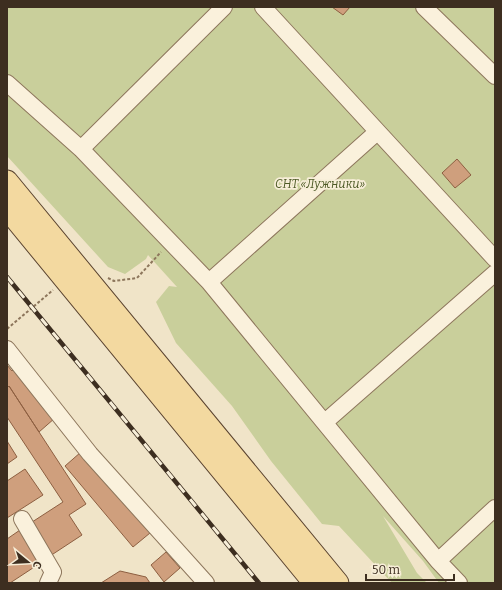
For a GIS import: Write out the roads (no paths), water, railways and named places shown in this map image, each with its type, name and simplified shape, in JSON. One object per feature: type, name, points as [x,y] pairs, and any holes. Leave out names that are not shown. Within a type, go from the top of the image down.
[{"type":"main road","points":[[7,181],[338,583]]},
{"type":"main road","points":[[7,209],[314,583]]},
{"type":"street","points":[[81,149],[224,7]]},
{"type":"street","points":[[263,7],[495,259]]},
{"type":"street","points":[[424,7],[495,76]]},
{"type":"street","points":[[7,84],[81,149],[209,282],[438,561],[459,583]]},
{"type":"street","points":[[209,282],[377,132]]},
{"type":"street","points":[[325,422],[495,273]]},
{"type":"street","points":[[7,349],[90,454],[206,583]]},
{"type":"street","points":[[438,561],[495,508]]},
{"type":"street","points":[[22,519],[53,572],[48,583]]},
{"type":"railway","points":[[7,277],[259,583]]},
{"type":"park label","name":"СНТ «Лужники»","points":[[320,184]]}]
